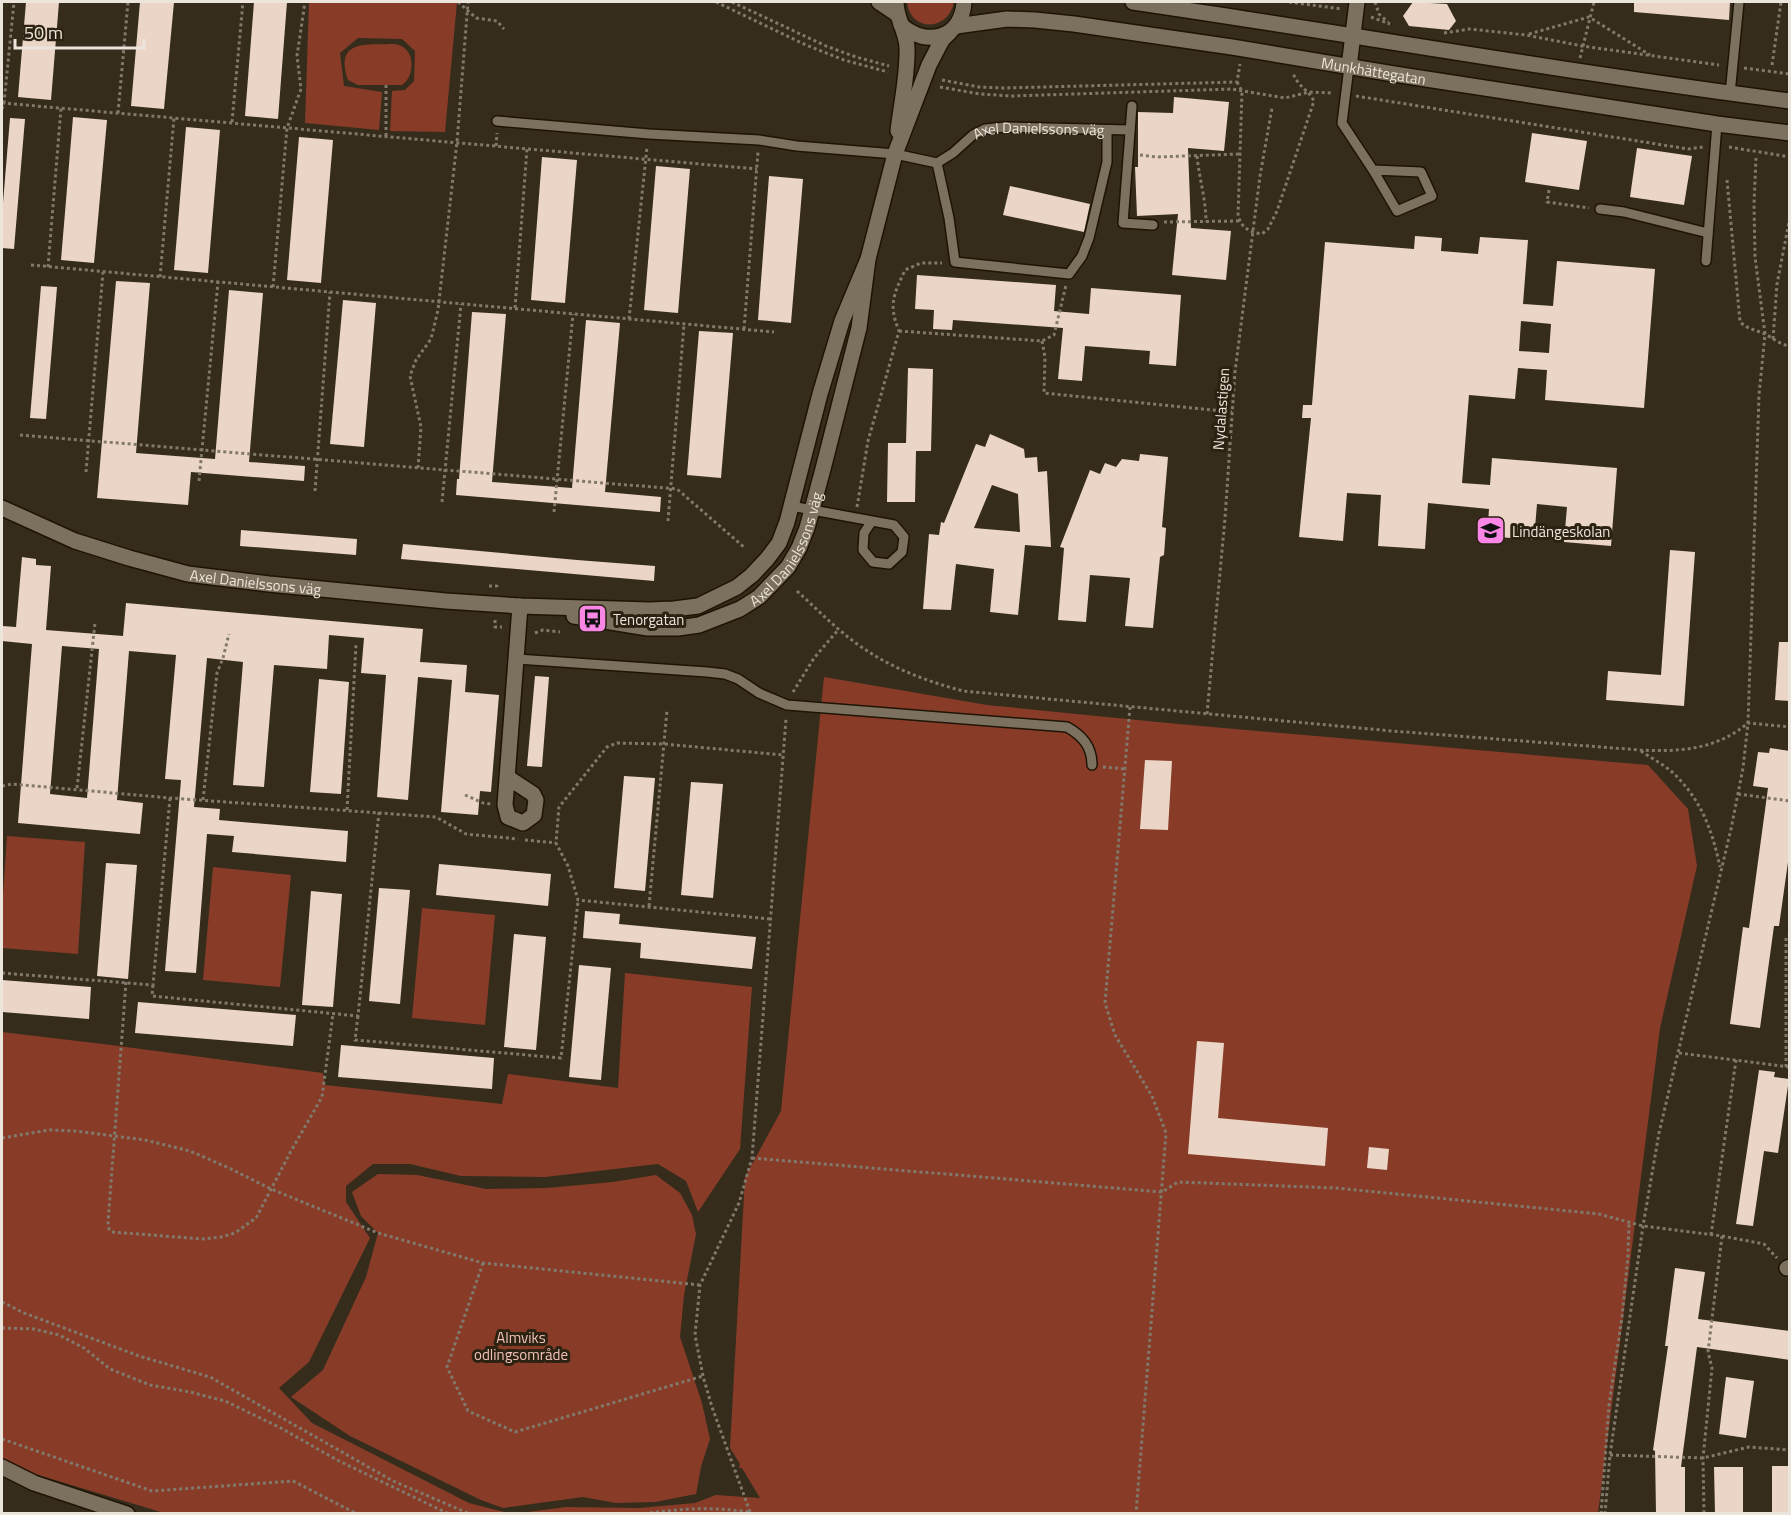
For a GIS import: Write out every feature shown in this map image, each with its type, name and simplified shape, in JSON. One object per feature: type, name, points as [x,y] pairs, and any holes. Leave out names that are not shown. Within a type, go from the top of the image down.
[{"type":"street","name":"Munkhättegatan","points":[[879,2],[898,14],[915,34],[926,38],[938,37],[953,29],[981,21],[1035,20],[1222,45],[1349,67],[1717,124],[1790,133]]},
{"type":"street","points":[[953,29],[962,15],[964,2]]},
{"type":"street","name":"Munkhättegatan","points":[[1133,2],[1730,94],[1790,101]]},
{"type":"street","points":[[1349,67],[1356,6]]},
{"type":"street","name":"Axel Danielssons väg","points":[[895,154],[907,61],[907,45],[898,14]]},
{"type":"street","name":"Axel Danielssons väg","points":[[520,606],[648,628],[699,625],[740,609],[759,597],[788,567],[799,548],[812,510],[859,328],[868,259],[895,154],[929,65],[942,40],[953,29]]},
{"type":"street","name":"Axel Danielssons väg","points":[[2,508],[75,541],[188,574],[363,594],[520,606],[649,610],[698,606],[737,587],[752,575],[778,543],[791,506],[820,394],[842,321],[868,259]]},
{"type":"street","points":[[507,777],[533,794],[536,800],[534,814],[523,823],[508,817],[505,805],[507,777],[523,660],[520,606]]},
{"type":"street","points":[[2,1467],[34,1483],[127,1514]]},
{"type":"lane","points":[[1730,94],[1739,2]]},
{"type":"lane","points":[[1349,67],[1342,123],[1397,211],[1432,196],[1421,172],[1373,170]]},
{"type":"lane","points":[[1132,106],[1123,224],[1154,225]]},
{"type":"lane","points":[[497,121],[649,134],[759,140],[797,146],[895,154],[937,163],[950,218],[954,262],[1069,274]]},
{"type":"lane","points":[[1706,261],[1717,124]]},
{"type":"lane","name":"Axel Danielssons väg","points":[[937,163],[953,153],[973,135],[985,129],[1005,127],[1107,130],[1107,162],[1089,238],[1083,256],[1069,274]]},
{"type":"lane","points":[[1107,130],[1130,130]]},
{"type":"lane","points":[[1600,209],[1624,212],[1708,233]]},
{"type":"lane","points":[[791,506],[894,525],[904,537],[902,552],[889,564],[873,562],[863,550],[864,533],[872,521]]},
{"type":"lane","points":[[523,660],[725,674],[787,705],[1067,727],[1076,732],[1090,747],[1092,765]]},
{"type":"path","points":[[2,109],[14,2]]},
{"type":"path","points":[[118,113],[128,2]]},
{"type":"path","points":[[232,123],[243,2]]},
{"type":"path","points":[[273,287],[287,128],[301,89],[297,56],[305,2]]},
{"type":"path","points":[[458,2],[476,18],[497,21],[504,29]]},
{"type":"path","points":[[418,468],[421,427],[410,376],[416,360],[431,339],[439,302],[457,142],[468,2]]},
{"type":"path","points":[[716,2],[806,45],[844,60],[888,72]]},
{"type":"path","points":[[732,2],[826,46],[889,66]]},
{"type":"path","points":[[1289,2],[1323,6],[1356,6],[1392,25],[1379,14],[1375,2]]},
{"type":"path","points":[[1323,6],[1330,2]]},
{"type":"path","points":[[1578,71],[1594,2]]},
{"type":"path","points":[[1772,65],[1781,2]]},
{"type":"path","points":[[1526,35],[1589,17],[1652,56]]},
{"type":"path","points":[[1444,33],[1470,29],[1526,35],[1582,46],[1790,74]]},
{"type":"path","points":[[1240,63],[1237,82],[1242,91],[1238,216],[1242,227],[1262,234],[1268,230],[1277,210],[1314,101],[1309,92],[1298,85],[1293,72]]},
{"type":"path","points":[[942,80],[979,87],[1004,88],[1237,82]]},
{"type":"path","points":[[386,85],[386,136]]},
{"type":"path","points":[[940,87],[980,94],[1011,96],[1232,89],[1285,98],[1309,92],[1345,94],[1688,149],[1715,146]]},
{"type":"path","points":[[3,103],[757,169]]},
{"type":"path","points":[[48,267],[61,108]]},
{"type":"path","name":"Nydalastigen","points":[[1207,714],[1226,518],[1235,372],[1252,232],[1272,108]]},
{"type":"path","points":[[160,277],[174,118]]},
{"type":"path","points":[[629,319],[649,134]]},
{"type":"path","points":[[744,329],[759,140]]},
{"type":"path","points":[[1725,154],[1724,145],[1790,157]]},
{"type":"path","points":[[515,309],[527,149]]},
{"type":"path","points":[[1129,154],[1197,156],[1240,154]]},
{"type":"path","points":[[1197,156],[1199,179],[1206,207],[1206,222]]},
{"type":"path","points":[[1603,1514],[1643,1226],[1659,1133],[1731,829],[1743,768],[1748,723],[1759,395],[1765,334],[1755,257],[1756,158]]},
{"type":"path","points":[[1726,172],[1740,322],[1785,346],[1790,346]]},
{"type":"path","points":[[1549,190],[1547,202],[1600,209]]},
{"type":"path","points":[[1773,339],[1777,284],[1790,217]]},
{"type":"path","points":[[1154,225],[1160,222],[1240,221]]},
{"type":"path","points":[[855,518],[868,441],[900,331],[893,315],[894,294],[905,270],[921,263],[954,262]]},
{"type":"path","points":[[31,265],[774,332]]},
{"type":"path","points":[[86,472],[103,272]]},
{"type":"path","points":[[900,331],[1042,341],[1054,335],[1069,274]]},
{"type":"path","points":[[199,481],[218,282]]},
{"type":"path","points":[[315,491],[330,292]]},
{"type":"path","points":[[442,502],[461,304]]},
{"type":"path","points":[[554,512],[573,314]]},
{"type":"path","points":[[669,521],[684,324]]},
{"type":"path","points":[[1042,341],[1045,357],[1044,393],[1232,412]]},
{"type":"path","points":[[20,435],[677,489],[745,548]]},
{"type":"path","points":[[797,591],[839,630],[877,658],[898,669],[963,691],[1392,731],[1640,750],[1670,751],[1698,748],[1735,734],[1748,723],[1790,727]]},
{"type":"path","points":[[77,789],[95,623]]},
{"type":"path","points":[[523,660],[534,633],[543,630],[560,632]]},
{"type":"path","points":[[752,1513],[712,1407],[695,1335],[700,1285],[739,1203],[752,1158],[787,705],[814,658],[839,630]]},
{"type":"path","points":[[203,800],[217,673],[229,634]]},
{"type":"path","points":[[347,810],[356,645]]},
{"type":"path","points":[[1130,706],[1105,1003],[1115,1035],[1152,1096],[1166,1133],[1136,1514]]},
{"type":"path","points":[[649,906],[667,710]]},
{"type":"path","points":[[379,812],[355,1040],[561,1058],[578,900],[568,866],[556,843],[559,807],[607,747],[617,743],[664,744],[783,755]]},
{"type":"path","points":[[1640,750],[1678,778],[1700,806],[1714,837],[1721,869]]},
{"type":"path","points":[[1092,765],[1125,769]]},
{"type":"path","points":[[2,786],[12,784],[436,817],[466,834],[556,843]]},
{"type":"path","points":[[1738,794],[1790,801]]},
{"type":"path","points":[[465,795],[483,803],[505,805]]},
{"type":"path","points":[[170,798],[152,996],[358,1016]]},
{"type":"path","points":[[578,900],[770,919]]},
{"type":"path","points":[[1679,1053],[1788,1067],[1786,937],[1790,936]]},
{"type":"path","points":[[2,973],[153,986]]},
{"type":"path","points":[[126,982],[108,1223],[112,1232],[202,1239],[235,1233],[256,1218],[322,1097],[333,1014]]},
{"type":"path","points":[[1711,1235],[1736,1060]]},
{"type":"path","points":[[2,1138],[50,1131],[75,1131],[145,1140],[190,1151],[271,1189],[378,1233],[483,1263],[700,1285]]},
{"type":"path","points":[[752,1158],[1162,1192],[1178,1182],[1336,1188],[1599,1214],[1643,1226],[1764,1244],[1788,1268]]},
{"type":"path","points":[[1603,1514],[1608,1405],[1622,1317],[1629,1222]]},
{"type":"path","points":[[1704,1514],[1703,1458],[1712,1368],[1708,1352],[1722,1236]]},
{"type":"path","points":[[483,1263],[447,1367],[468,1411],[515,1432],[703,1376]]},
{"type":"path","points":[[2,1302],[35,1318],[139,1356],[210,1377],[393,1482],[470,1514]]},
{"type":"path","points":[[2,1328],[34,1329],[59,1335],[84,1348],[110,1369],[150,1385],[225,1401],[279,1427],[337,1460],[449,1514]]},
{"type":"path","points":[[2,1439],[152,1491],[293,1481],[357,1514]]},
{"type":"path","points":[[1610,1455],[1703,1458],[1749,1447],[1790,1450]]},
{"type":"path","points":[[644,1514],[663,1510],[719,1507],[752,1513]]},
{"type":"green space","points":[[309,2],[457,2],[445,132],[390,131],[392,91],[405,90],[414,81],[415,51],[402,39],[358,38],[340,53],[344,86],[382,92],[379,130],[305,123]]},
{"type":"green space","points":[[907,2],[954,2],[945,19],[929,24],[915,19]]},
{"type":"green space","points":[[394,44],[406,50],[412,62],[410,75],[402,85],[358,85],[348,80],[345,57],[349,51],[364,45]]},
{"type":"green space","points":[[824,677],[987,705],[1648,765],[1688,809],[1697,866],[1660,1028],[1598,1513],[513,1514],[566,1507],[639,1508],[695,1503],[716,1495],[760,1498],[742,1468],[739,1468],[740,1464],[730,1448],[745,1177],[781,1111]]},
{"type":"green space","points":[[7,836],[85,842],[78,954],[2,948]]},
{"type":"green space","points":[[213,867],[291,875],[280,987],[203,980]]},
{"type":"green space","points":[[422,908],[495,915],[485,1025],[412,1018]]},
{"type":"green space","points":[[625,973],[752,987],[740,1149],[698,1212],[686,1181],[658,1164],[545,1177],[461,1176],[410,1164],[373,1164],[346,1186],[346,1202],[370,1238],[309,1362],[279,1388],[312,1423],[469,1503],[508,1513],[164,1513],[35,1474],[2,1459],[2,1032],[323,1073],[325,1085],[502,1104],[508,1074],[618,1088]]},
{"type":"green space","name":"Almviks odlingsområde","points":[[378,1174],[417,1175],[486,1189],[546,1188],[613,1182],[656,1175],[680,1193],[692,1215],[696,1234],[684,1295],[680,1337],[702,1403],[710,1439],[701,1467],[696,1494],[655,1502],[616,1503],[583,1497],[503,1508],[481,1500],[350,1436],[291,1397],[323,1370],[366,1277],[378,1233],[361,1216],[352,1192]]},
{"type":"building","points":[[26,2],[59,2],[51,100],[18,97]]},
{"type":"building","points":[[140,2],[174,2],[164,109],[131,106]]},
{"type":"building","points":[[254,2],[287,2],[278,119],[245,116]]},
{"type":"building","points":[[1413,2],[1447,4],[1456,21],[1449,30],[1409,26],[1403,16]]},
{"type":"building","points":[[1634,2],[1730,2],[1729,20],[1634,12]]},
{"type":"building","points":[[1174,97],[1229,102],[1224,151],[1188,148],[1191,228],[1231,231],[1226,280],[1172,275],[1178,214],[1137,216],[1135,167],[1138,167],[1138,112],[1173,113]]},
{"type":"building","points":[[73,117],[107,120],[94,263],[61,260]]},
{"type":"building","points":[[10,118],[25,119],[14,249],[2,248],[2,215]]},
{"type":"building","points":[[186,127],[220,130],[208,273],[174,270]]},
{"type":"building","points":[[1532,133],[1587,141],[1579,190],[1525,182]]},
{"type":"building","points":[[299,137],[333,140],[321,283],[287,280]]},
{"type":"building","points":[[1637,148],[1692,156],[1684,205],[1630,197]]},
{"type":"building","points":[[542,157],[577,160],[565,303],[531,300]]},
{"type":"building","points":[[656,166],[690,169],[678,313],[644,310]]},
{"type":"building","points":[[769,176],[803,179],[791,323],[758,320]]},
{"type":"building","points":[[1010,186],[1090,204],[1084,232],[1003,215]]},
{"type":"building","points":[[1415,236],[1442,238],[1441,251],[1478,254],[1480,237],[1528,240],[1523,304],[1553,306],[1557,261],[1655,269],[1644,408],[1545,400],[1547,370],[1518,368],[1515,399],[1469,395],[1462,483],[1490,485],[1492,458],[1617,468],[1611,546],[1564,542],[1567,507],[1537,504],[1534,540],[1487,536],[1489,509],[1428,503],[1425,549],[1378,546],[1381,495],[1347,493],[1343,541],[1299,537],[1311,418],[1302,418],[1303,405],[1312,405],[1325,242],[1414,249]],"holes":[[[1521,321],[1551,324],[1549,353],[1519,351]]]},
{"type":"building","points":[[917,275],[1056,285],[1054,311],[1089,314],[1091,288],[1181,295],[1176,366],[1149,364],[1150,351],[1085,346],[1082,381],[1058,379],[1063,328],[953,320],[952,330],[933,329],[934,310],[915,309]]},
{"type":"building","points":[[116,281],[150,283],[136,453],[215,459],[229,290],[263,293],[249,462],[305,466],[304,481],[191,472],[188,505],[97,498]]},
{"type":"building","points":[[41,286],[57,287],[46,419],[30,418]]},
{"type":"building","points":[[343,300],[376,303],[364,447],[330,444]]},
{"type":"building","points":[[472,312],[506,314],[492,482],[572,488],[586,320],[620,323],[605,492],[661,497],[660,512],[456,495]]},
{"type":"building","points":[[699,331],[733,333],[721,478],[687,475]]},
{"type":"building","points":[[908,368],[933,369],[931,451],[916,451],[915,502],[887,502],[888,443],[906,443]]},
{"type":"building","points":[[990,434],[1024,449],[1025,458],[1037,457],[1038,472],[1047,471],[1051,547],[1025,545],[1018,615],[990,612],[994,569],[956,564],[951,610],[923,609],[929,534],[939,535],[941,522],[944,523],[976,444],[985,447]],"holes":[[[992,485],[1018,494],[1020,532],[974,528]]]},
{"type":"building","points":[[1140,454],[1168,457],[1162,527],[1166,528],[1164,555],[1160,557],[1153,628],[1125,626],[1130,578],[1090,575],[1086,622],[1058,620],[1064,548],[1060,547],[1090,470],[1100,474],[1105,463],[1116,467],[1122,459],[1139,461]]},
{"type":"building","points":[[241,530],[357,539],[356,555],[240,546]]},
{"type":"building","points":[[403,544],[655,566],[654,581],[401,559]]},
{"type":"building","points":[[1670,550],[1695,552],[1684,706],[1606,700],[1608,671],[1661,675]]},
{"type":"building","points":[[22,557],[36,559],[36,565],[51,566],[46,630],[123,636],[126,603],[423,629],[420,662],[467,665],[465,692],[499,695],[491,792],[480,791],[478,815],[441,812],[452,680],[418,677],[408,800],[377,797],[386,675],[361,673],[364,638],[329,635],[327,669],[274,665],[264,787],[233,785],[243,662],[207,658],[194,807],[220,809],[219,820],[348,831],[346,862],[232,852],[234,836],[207,834],[196,973],[165,971],[181,780],[165,779],[176,655],[129,651],[117,800],[143,803],[140,834],[18,823],[32,644],[2,641],[2,626],[16,627]],"holes":[[[62,646],[99,649],[87,798],[50,794]]]},
{"type":"building","points":[[1779,642],[1790,642],[1790,701],[1775,700]]},
{"type":"building","points":[[535,676],[549,677],[542,767],[527,766]]},
{"type":"building","points":[[319,679],[349,682],[341,794],[310,792]]},
{"type":"building","points":[[1770,748],[1790,751],[1790,848],[1779,926],[1774,926],[1760,1028],[1730,1024],[1743,927],[1749,928],[1768,788],[1753,786],[1758,752],[1769,753]]},
{"type":"building","points":[[1145,760],[1172,761],[1168,830],[1140,829]]},
{"type":"building","points":[[624,776],[655,778],[645,891],[614,888]]},
{"type":"building","points":[[691,782],[723,784],[713,898],[681,895]]},
{"type":"building","points":[[106,863],[137,865],[128,979],[97,976]]},
{"type":"building","points":[[439,864],[551,874],[548,906],[436,895]]},
{"type":"building","points":[[379,888],[410,890],[400,1004],[369,1001]]},
{"type":"building","points":[[311,891],[342,894],[333,1007],[302,1005]]},
{"type":"building","points":[[585,911],[620,914],[619,924],[756,937],[752,969],[640,958],[641,943],[583,938]]},
{"type":"building","points":[[514,934],[546,937],[536,1050],[504,1047]]},
{"type":"building","points":[[579,965],[611,968],[601,1080],[569,1077]]},
{"type":"building","points":[[2,980],[91,987],[89,1019],[2,1012]]},
{"type":"building","points":[[138,1002],[296,1015],[293,1046],[135,1033]]},
{"type":"building","points":[[1197,1041],[1224,1043],[1218,1118],[1328,1128],[1325,1166],[1188,1154]]},
{"type":"building","points":[[341,1045],[494,1058],[492,1089],[338,1077]]},
{"type":"building","points":[[1759,1070],[1775,1072],[1774,1077],[1789,1079],[1778,1153],[1764,1151],[1753,1226],[1736,1224]]},
{"type":"building","points":[[1369,1147],[1389,1149],[1387,1170],[1367,1168]]},
{"type":"building","points":[[1675,1268],[1705,1272],[1698,1319],[1790,1331],[1790,1360],[1697,1347],[1681,1467],[1685,1467],[1685,1514],[1656,1514],[1655,1451],[1653,1450],[1668,1346],[1665,1346]]},
{"type":"building","points":[[1726,1377],[1754,1381],[1746,1438],[1719,1434]]},
{"type":"building","points":[[1772,1466],[1790,1466],[1790,1514],[1772,1514]]},
{"type":"building","points":[[1714,1467],[1743,1467],[1743,1514],[1715,1514]]},
{"type":"place","name":"Lindängeskolan","points":[[1491,531]]},
{"type":"place","name":"Tenorgatan","points":[[592,619]]}]
